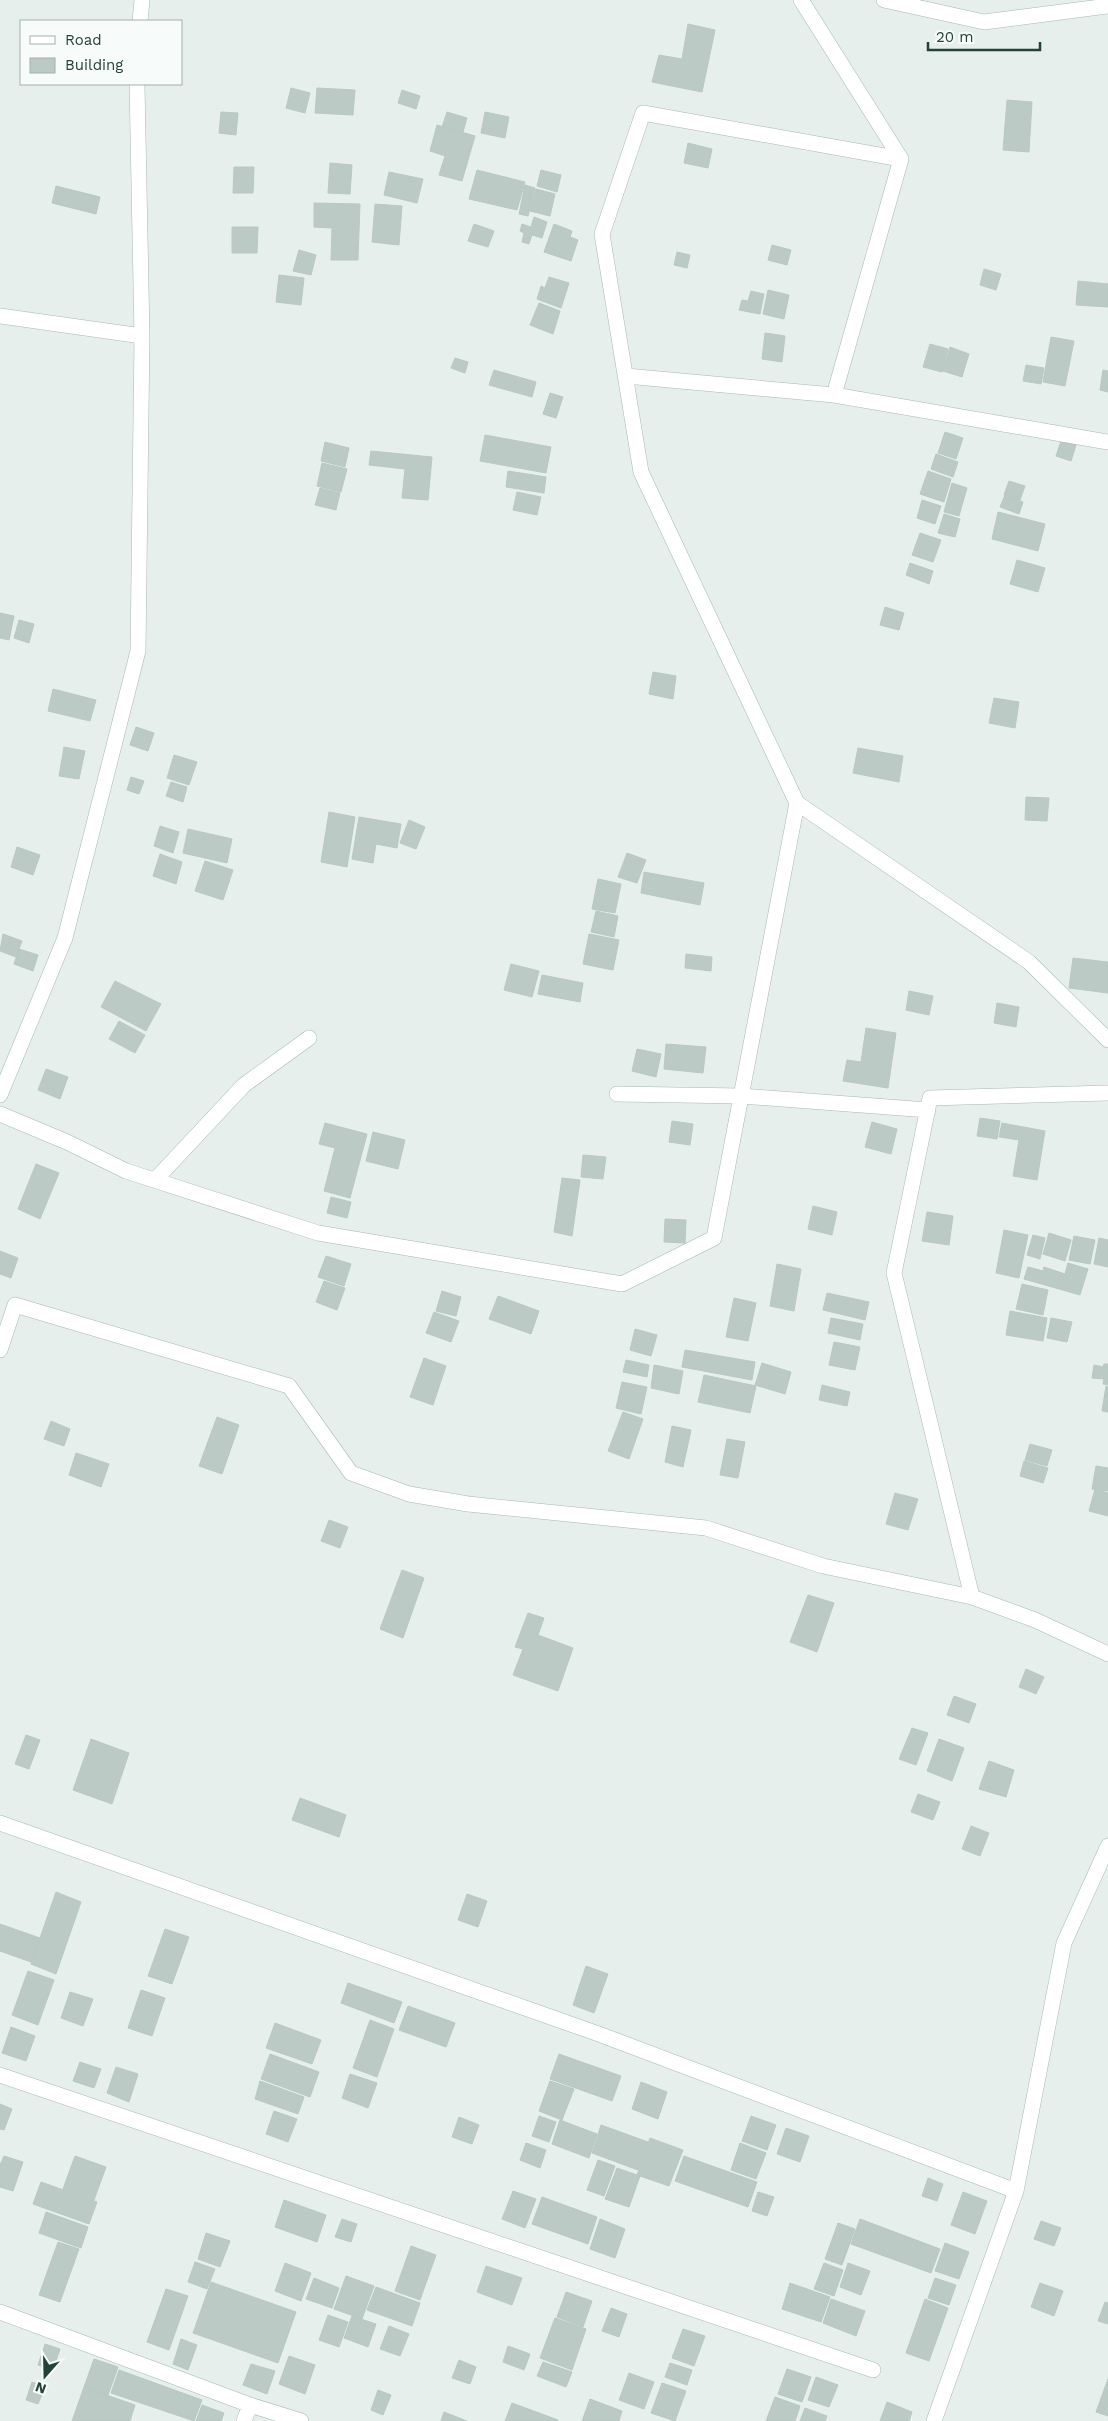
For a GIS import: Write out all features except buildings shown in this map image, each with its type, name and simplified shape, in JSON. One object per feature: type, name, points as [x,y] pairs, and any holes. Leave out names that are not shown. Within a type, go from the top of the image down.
[{"type":"street","points":[[140,20],[142,0]]},
{"type":"street","points":[[801,0],[901,159],[834,395]]},
{"type":"street","points":[[884,0],[984,22],[1108,6]]},
{"type":"street","points":[[0,1095],[65,938],[138,651],[142,336],[137,85]]},
{"type":"street","points":[[901,159],[643,113],[602,234],[641,472],[797,804],[1029,962],[1108,1040]]},
{"type":"street","points":[[0,316],[142,336]]},
{"type":"street","points":[[626,376],[834,395],[1108,442]]},
{"type":"street","points":[[0,1114],[67,1142],[126,1171],[318,1233],[622,1284],[714,1238],[797,804]]},
{"type":"street","points":[[155,1180],[244,1085],[309,1038]]},
{"type":"street","points":[[617,1094],[741,1096],[928,1110]]},
{"type":"street","points":[[972,1597],[894,1274],[930,1098],[1108,1094]]},
{"type":"street","points":[[0,1350],[15,1305],[290,1386],[351,1472],[409,1494],[468,1504],[706,1528],[823,1566],[972,1597],[1035,1620],[1108,1654]]},
{"type":"street","points":[[0,1823],[596,2033],[1016,2191]]},
{"type":"street","points":[[934,2421],[1016,2191],[1064,1942],[1108,1846]]},
{"type":"street","points":[[0,2075],[873,2370]]},
{"type":"street","points":[[0,2312],[250,2405],[301,2421]]},
{"type":"street","points":[[244,2421],[250,2405]]}]
